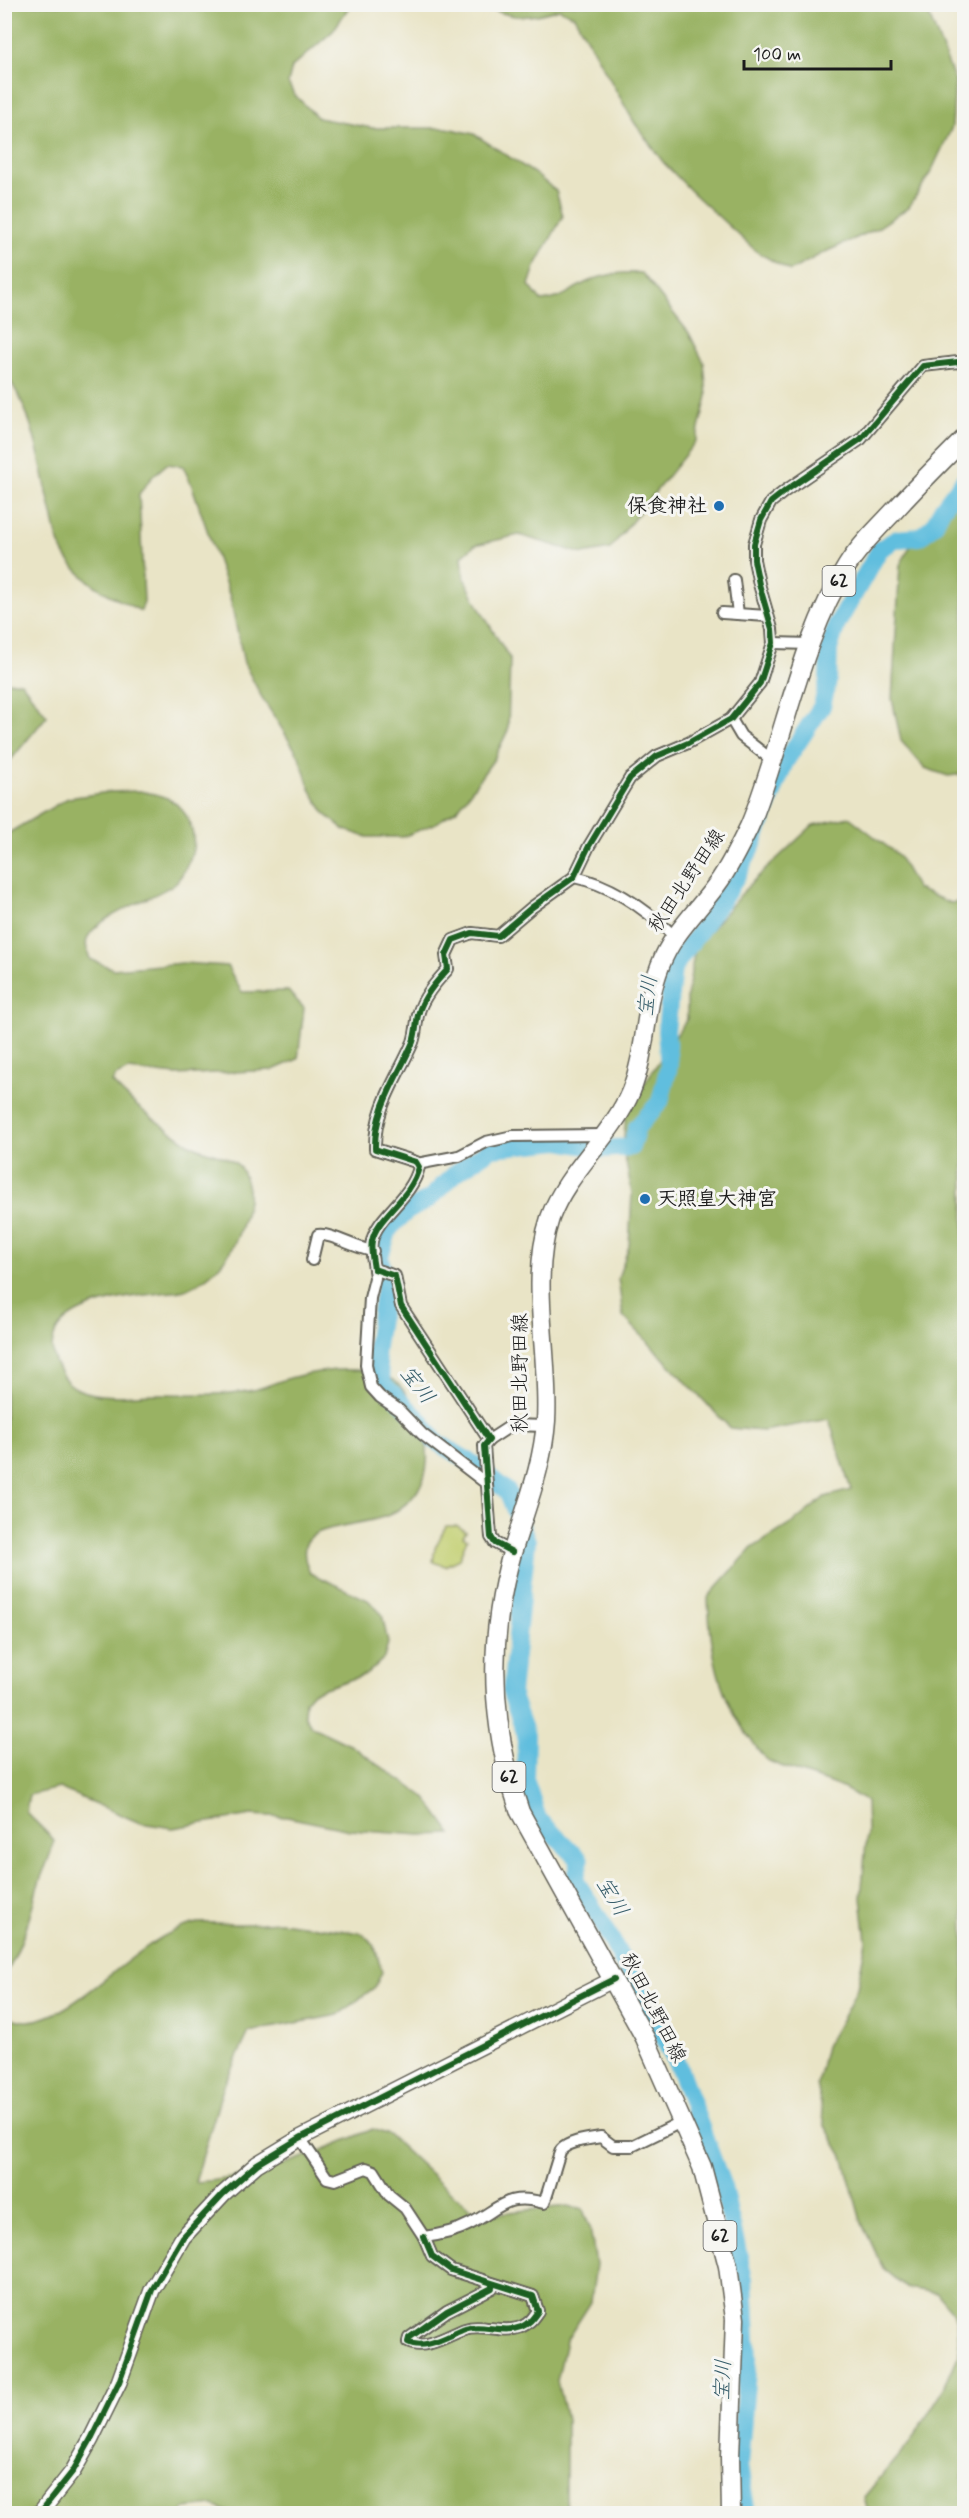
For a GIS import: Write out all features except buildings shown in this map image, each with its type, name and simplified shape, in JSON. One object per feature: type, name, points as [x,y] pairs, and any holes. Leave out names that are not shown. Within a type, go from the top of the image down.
[{"type":"main road","name":"秋田北野田線","points":[[732,2514],[730,2457],[735,2319],[732,2286],[702,2167],[645,2038],[520,1812],[512,1790],[502,1747],[494,1643],[500,1599],[539,1462],[546,1426],[547,1397],[541,1261],[551,1216],[562,1195],[630,1094],[639,1068],[650,1000],[657,973],[674,936],[719,880],[750,824],[825,608],[853,558],[878,527],[964,439]]},
{"type":"street","points":[[601,1138],[513,1136],[486,1142],[459,1156],[417,1164],[401,1156],[375,1149],[374,1128],[396,1075],[414,1040],[419,1012],[433,986],[448,969],[446,955],[453,940],[472,933],[498,936],[531,908],[574,877],[589,846],[630,778],[657,756],[688,743],[731,719],[760,682],[773,643],[772,629],[754,560],[754,544],[761,520],[771,502],[827,459],[861,439],[922,366],[962,361]]},
{"type":"street","points":[[734,580],[738,614]]},
{"type":"street","points":[[722,613],[767,616]]},
{"type":"street","points":[[773,643],[811,644]]},
{"type":"street","points":[[731,719],[741,735],[772,760]]},
{"type":"street","points":[[574,877],[590,880],[631,900],[674,936]]},
{"type":"street","points":[[417,1164],[419,1167],[416,1180],[381,1224],[372,1240],[376,1270],[370,1298],[366,1365],[371,1387],[380,1397],[399,1410],[422,1434],[486,1477]]},
{"type":"street","points":[[312,1260],[318,1235],[327,1233],[357,1248],[373,1251]]},
{"type":"street","points":[[376,1270],[395,1276],[401,1306],[489,1440]]},
{"type":"street","points":[[514,1546],[495,1543],[491,1537],[484,1446],[489,1440],[512,1425],[546,1426]]},
{"type":"street","points":[[39,2514],[73,2471],[92,2439],[118,2382],[152,2290],[183,2237],[223,2194],[257,2164],[300,2138],[614,1979]]},
{"type":"street","points":[[424,2237],[468,2225],[509,2201],[521,2198],[544,2203],[553,2178],[556,2157],[561,2149],[578,2142],[601,2137],[614,2146],[632,2146],[683,2121]]},
{"type":"street","points":[[300,2138],[327,2178],[335,2181],[366,2168],[374,2171],[389,2195],[405,2208],[424,2237],[432,2256],[451,2270],[492,2283],[533,2296],[538,2311],[530,2322],[520,2327],[502,2330],[467,2328],[448,2338],[418,2345],[408,2342],[409,2338],[447,2311],[492,2288],[492,2283]]},
{"type":"green space","points":[[351,4],[333,31],[292,67],[288,83],[294,94],[318,118],[372,128],[447,128],[474,134],[534,173],[556,191],[563,216],[535,267],[529,285],[541,301],[559,297],[585,283],[606,276],[620,273],[642,273],[689,333],[704,363],[707,396],[696,441],[610,549],[583,554],[519,535],[475,545],[462,556],[464,578],[510,659],[508,730],[494,759],[458,809],[436,823],[403,837],[367,837],[345,830],[325,814],[310,789],[299,756],[261,696],[244,663],[230,597],[183,466],[167,464],[153,476],[139,494],[144,601],[141,611],[93,584],[76,570],[66,556],[56,532],[30,423],[15,389],[5,374],[5,5]]},
{"type":"green space","points":[[481,5],[925,5],[955,81],[952,127],[931,172],[909,207],[876,229],[790,271],[757,252],[663,162],[634,122],[574,16],[559,9],[537,15],[519,16],[502,13]]},
{"type":"green space","points":[[964,479],[964,774],[948,776],[925,768],[901,741],[892,699],[900,565],[917,534]]},
{"type":"green space","points":[[5,682],[21,682],[47,716],[5,767]]},
{"type":"green space","points":[[140,791],[167,798],[182,810],[188,818],[193,837],[191,856],[182,875],[174,884],[115,914],[94,929],[86,942],[90,959],[113,969],[183,963],[227,966],[242,992],[288,991],[304,1008],[298,1059],[273,1070],[176,1075],[128,1070],[116,1076],[112,1082],[156,1121],[190,1144],[237,1164],[247,1186],[247,1207],[233,1246],[211,1274],[196,1285],[176,1292],[111,1301],[80,1311],[58,1328],[52,1347],[55,1362],[63,1376],[74,1387],[89,1393],[109,1396],[241,1392],[307,1374],[349,1370],[380,1374],[399,1384],[416,1413],[427,1445],[425,1476],[418,1490],[407,1503],[391,1514],[315,1534],[307,1542],[304,1552],[310,1573],[368,1600],[382,1614],[388,1643],[384,1658],[367,1674],[313,1692],[305,1701],[304,1715],[312,1727],[350,1745],[425,1797],[452,1834],[420,1835],[350,1830],[287,1817],[251,1815],[173,1828],[140,1823],[59,1788],[29,1795],[26,1812],[54,1840],[23,1936],[5,1977],[5,835],[68,798],[109,792]]},
{"type":"green space","points":[[849,817],[898,855],[917,889],[950,903],[964,901],[964,2513],[868,2513],[864,2497],[913,2438],[943,2390],[959,2354],[958,2328],[953,2312],[937,2293],[907,2288],[883,2268],[861,2221],[843,2156],[825,2126],[817,2084],[826,2046],[857,1988],[866,1941],[861,1898],[867,1831],[866,1802],[844,1789],[781,1766],[764,1757],[740,1724],[723,1690],[711,1636],[708,1597],[752,1548],[794,1522],[825,1497],[851,1490],[829,1419],[763,1431],[730,1428],[623,1316],[618,1278],[629,1246],[632,1193],[623,1148],[626,1111],[687,1019],[687,997],[695,948],[750,884],[813,825]]},
{"type":"green space","points":[[446,1526],[458,1526],[466,1532],[463,1536],[467,1539],[459,1559],[445,1566],[433,1562],[435,1548]]},
{"type":"green space","points":[[280,1922],[361,1933],[374,1944],[382,1972],[375,1987],[338,2015],[249,2032],[224,2085],[195,2182],[241,2176],[264,2170],[308,2156],[373,2129],[389,2135],[448,2190],[480,2215],[568,2206],[583,2210],[590,2228],[596,2264],[591,2302],[566,2341],[557,2381],[566,2419],[566,2513],[233,2514],[214,2506],[185,2509],[181,2514],[5,2514],[5,2015],[24,2021],[47,2017],[67,2007],[150,1945],[171,1932],[193,1924]]},
{"type":"waterway","name":"宝川","points":[[747,2514],[739,2466],[748,2359],[744,2279],[723,2187],[679,2068],[604,1926],[575,1880],[580,1860],[538,1819],[525,1779],[526,1735],[511,1693],[527,1541],[508,1492],[475,1465],[435,1441],[420,1420],[383,1384],[375,1353],[385,1286],[380,1256],[389,1229],[406,1212],[429,1199],[457,1172],[492,1148],[559,1141],[602,1149],[631,1147],[637,1127],[660,1102],[669,1066],[666,1031],[673,968],[730,888],[751,849],[785,762],[822,706],[828,681],[829,649],[837,624],[880,549],[897,539],[920,537],[934,525],[942,509],[964,480]]},
{"type":"cycle path","points":[[512,1552],[495,1543],[491,1537],[484,1446],[489,1440],[401,1306],[395,1276],[374,1269],[371,1248],[375,1232],[409,1188],[419,1167],[416,1162],[375,1149],[378,1120],[382,1107],[413,1042],[423,1002],[448,969],[446,955],[453,940],[472,933],[498,936],[531,908],[574,877],[589,846],[630,778],[657,756],[688,743],[731,719],[760,683],[773,643],[772,629],[754,560],[754,544],[761,520],[771,502],[861,439],[923,366],[958,362],[964,365]]},
{"type":"cycle path","points":[[39,2514],[73,2471],[91,2439],[119,2382],[152,2290],[183,2237],[223,2194],[257,2164],[300,2138],[614,1979]]},
{"type":"cycle path","points":[[424,2237],[432,2256],[451,2270],[533,2296],[538,2311],[527,2324],[514,2329],[471,2327],[422,2345],[408,2342],[409,2338],[447,2311],[492,2288],[492,2284]]},
{"type":"place","name":"保食神社","points":[[719,506]]},
{"type":"place","name":"天照皇大神宮","points":[[645,1199]]}]
